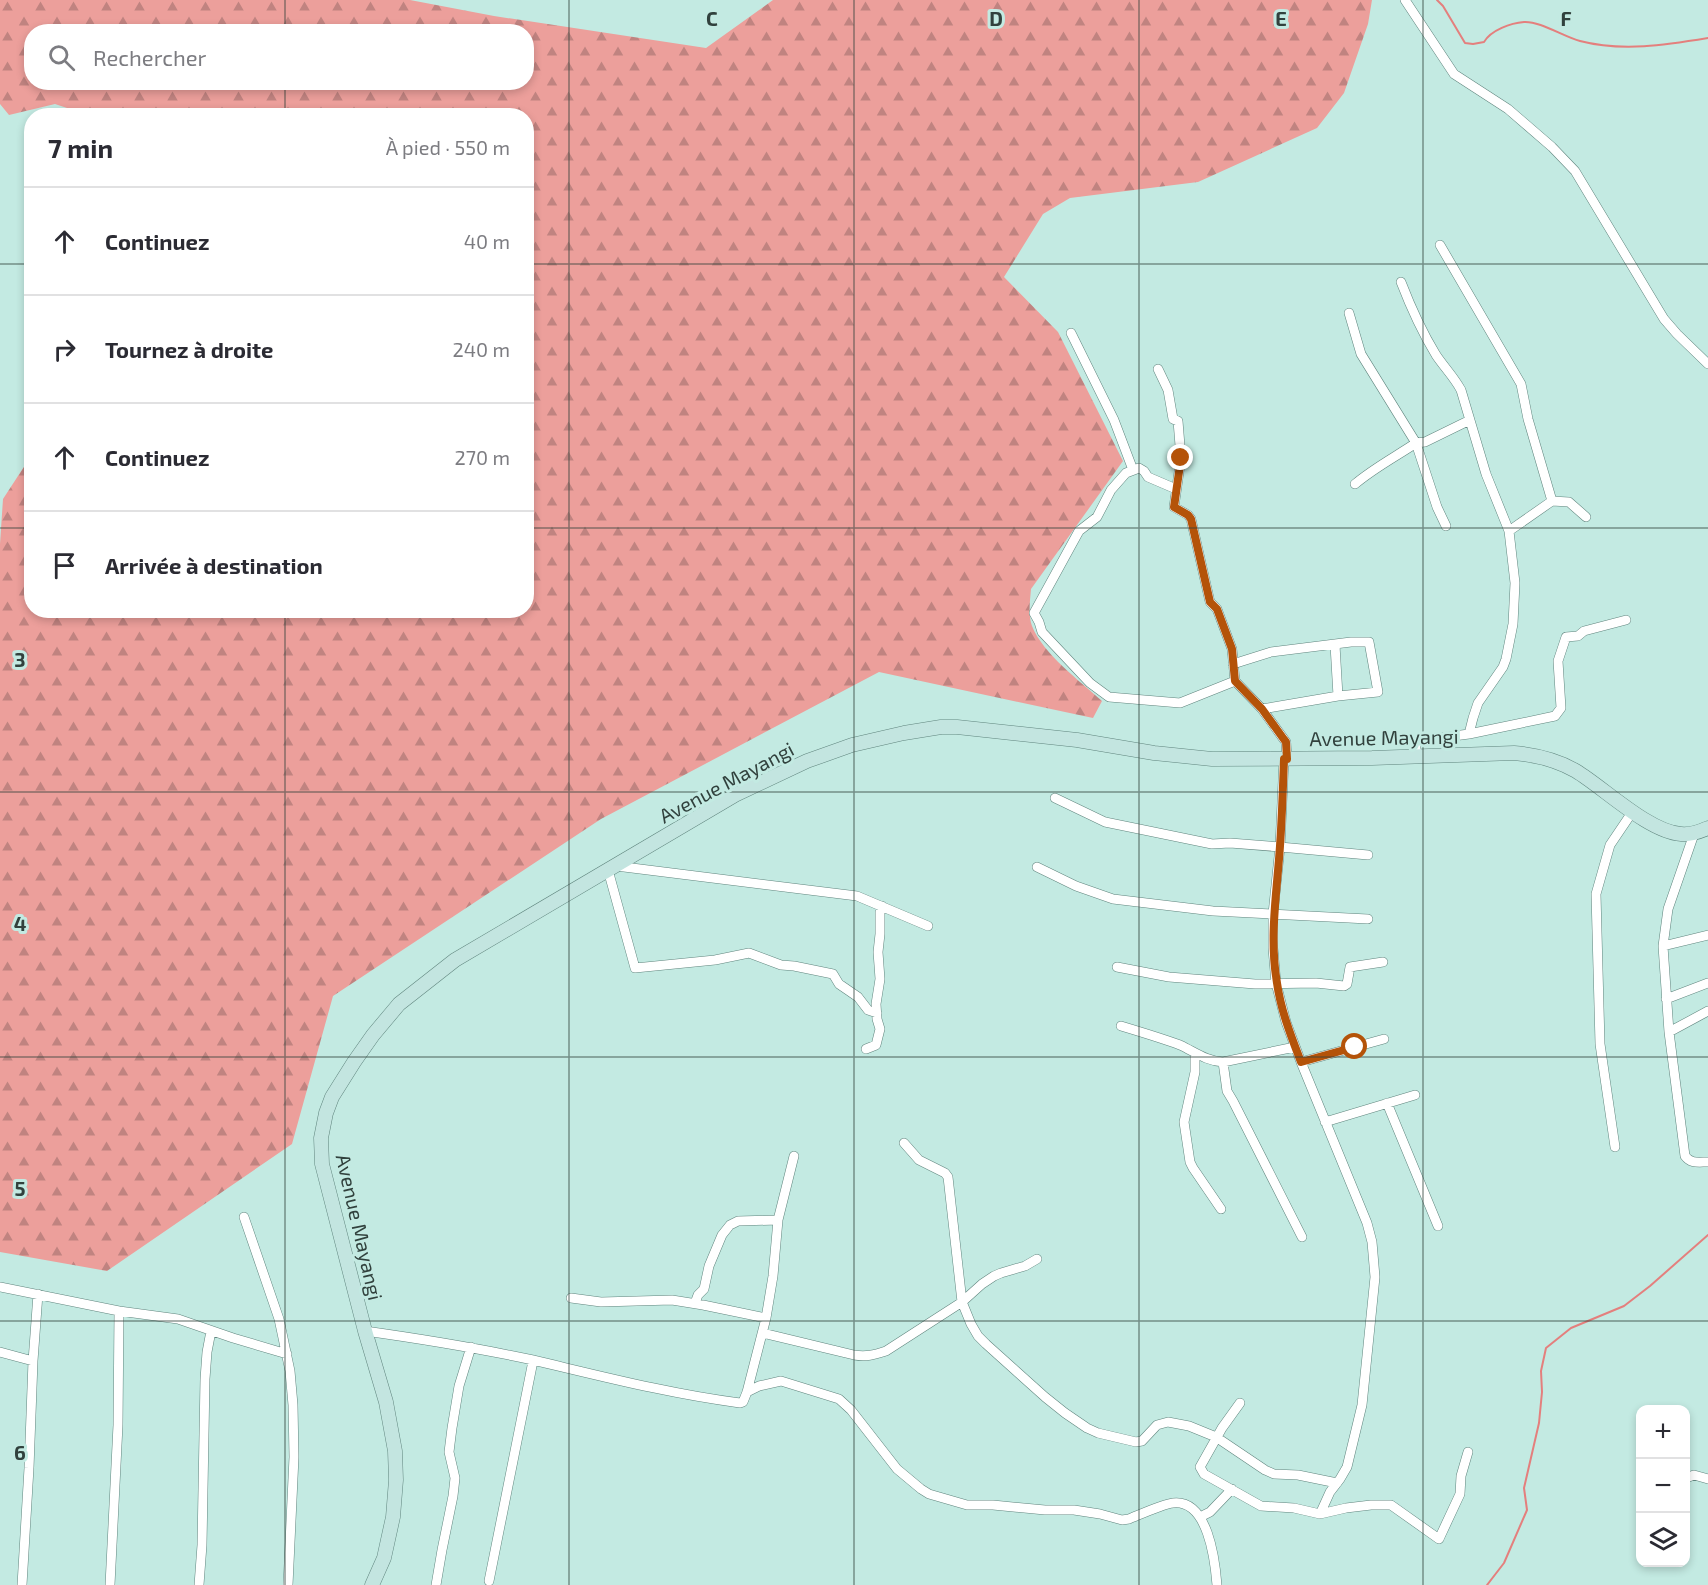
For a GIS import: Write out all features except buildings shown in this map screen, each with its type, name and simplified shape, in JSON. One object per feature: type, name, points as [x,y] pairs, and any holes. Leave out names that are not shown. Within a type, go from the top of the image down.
[{"type":"street","points":[[1405,0],[1454,74],[1508,109],[1552,147],[1575,171],[1664,319],[1708,364]]},
{"type":"street","points":[[1440,245],[1521,384],[1528,419],[1552,501]]},
{"type":"street","points":[[1401,282],[1424,335],[1461,390],[1486,474],[1509,531],[1515,583],[1515,608],[1511,637],[1503,667],[1478,703],[1469,734]]},
{"type":"street","points":[[1349,314],[1361,354],[1416,443],[1437,507],[1446,526]]},
{"type":"street","points":[[1071,333],[1114,420],[1133,470]]},
{"type":"street","points":[[1158,369],[1168,390],[1173,419],[1178,421],[1181,458],[1174,507],[1191,519],[1210,602],[1221,617],[1233,652],[1235,681],[1262,709],[1286,742],[1280,847],[1273,914],[1276,983],[1295,1047],[1367,1223],[1372,1242],[1375,1277],[1362,1405],[1347,1467],[1330,1492],[1320,1514]]},
{"type":"street","points":[[1355,484],[1378,466],[1395,458],[1416,443],[1425,442],[1470,420]]},
{"type":"street","points":[[1176,489],[1148,477],[1139,468],[1126,473],[1111,490],[1096,517],[1079,531],[1034,613],[1042,632],[1090,683],[1109,697],[1180,703],[1235,681]]},
{"type":"street","points":[[1509,531],[1552,501],[1569,502],[1586,517]]},
{"type":"street","points":[[1417,756],[1415,741],[1469,734],[1555,716],[1562,708],[1558,661],[1566,637],[1578,636],[1584,632],[1626,620]]},
{"type":"street","points":[[1233,664],[1271,652],[1351,642],[1369,642],[1378,692],[1338,696],[1262,709]]},
{"type":"street","points":[[1335,645],[1338,696]]},
{"type":"street","name":"Avenue Mayangi","points":[[372,1585],[384,1558],[389,1536],[396,1480],[394,1451],[391,1424],[322,1164],[321,1138],[332,1097],[372,1035],[399,1004],[455,960],[735,795],[807,761],[852,745],[927,729],[957,727],[1077,740],[1176,756],[1212,759],[1372,759],[1514,753],[1545,758],[1576,771],[1656,826],[1668,832],[1694,834]]},
{"type":"street","points":[[1055,798],[1098,819],[1212,844],[1230,843],[1368,855]]},
{"type":"street","points":[[1615,1147],[1600,1044],[1596,894],[1610,846],[1633,811]]},
{"type":"street","points":[[1708,828],[1694,834],[1674,887],[1668,909],[1663,946],[1669,1032],[1685,1156],[1689,1161],[1708,1162]]},
{"type":"street","points":[[1037,867],[1076,886],[1109,898],[1213,911],[1368,919]]},
{"type":"street","points":[[876,1013],[867,1010],[858,997],[839,984],[834,975],[781,965],[751,954],[635,968],[612,868],[857,896],[928,926]]},
{"type":"street","points":[[866,1048],[876,1044],[880,1029],[876,1003],[880,980],[878,952],[882,906]]},
{"type":"street","points":[[1663,946],[1708,935]]},
{"type":"street","points":[[1116,967],[1169,977],[1255,984],[1316,982],[1344,986],[1347,984],[1350,967],[1383,962]]},
{"type":"street","points":[[1666,999],[1708,983]]},
{"type":"street","points":[[1669,1032],[1708,1011]]},
{"type":"street","points":[[1121,1026],[1179,1045],[1207,1060],[1223,1062],[1295,1047]]},
{"type":"street","points":[[1301,1062],[1384,1039]]},
{"type":"street","points":[[1195,1053],[1195,1071],[1184,1122],[1190,1162],[1221,1209]]},
{"type":"street","points":[[1223,1062],[1229,1096],[1302,1237]]},
{"type":"street","points":[[1324,1122],[1415,1095]]},
{"type":"street","points":[[1386,1103],[1438,1226]]},
{"type":"street","points":[[904,1143],[919,1160],[945,1173],[948,1178],[962,1302],[978,1336],[1045,1397],[1087,1428],[1098,1433],[1136,1442],[1142,1441],[1157,1425],[1176,1423],[1216,1437],[1274,1474],[1314,1477],[1337,1483]]},
{"type":"street","points":[[365,1331],[471,1347],[585,1373],[740,1403],[747,1392],[763,1333],[773,1276],[778,1220],[794,1156]]},
{"type":"street","points":[[244,1217],[279,1319],[293,1405],[294,1457],[288,1585]]},
{"type":"street","points":[[694,1303],[704,1289],[709,1266],[718,1243],[730,1225],[738,1221],[778,1220]]},
{"type":"street","points":[[763,1333],[866,1357],[886,1350],[962,1302],[994,1276],[1025,1266],[1037,1259]]},
{"type":"street","points":[[0,1287],[119,1311],[178,1319],[286,1354]]},
{"type":"street","points":[[22,1585],[38,1294]]},
{"type":"street","points":[[571,1298],[601,1302],[672,1300],[766,1318]]},
{"type":"street","points":[[110,1585],[118,1425],[119,1311]]},
{"type":"street","points":[[199,1585],[202,1545],[205,1379],[211,1331]]},
{"type":"street","points":[[436,1585],[455,1478],[449,1452],[452,1428],[459,1386],[471,1347]]},
{"type":"street","points":[[0,1352],[33,1361]]},
{"type":"street","points":[[489,1581],[533,1360]]},
{"type":"street","points":[[747,1392],[759,1386],[781,1381],[839,1399],[851,1410],[900,1473],[925,1492],[967,1505],[993,1504],[1045,1510],[1074,1510],[1122,1520],[1129,1520],[1164,1505],[1179,1503],[1185,1505],[1200,1517],[1208,1534],[1217,1585]]},
{"type":"street","points":[[1240,1403],[1216,1437],[1201,1470],[1204,1474],[1261,1506],[1294,1508],[1320,1514],[1346,1508],[1389,1504],[1439,1539],[1460,1494],[1461,1476],[1468,1452]]},
{"type":"street","points":[[1690,1476],[1694,1475],[1708,1479]]},
{"type":"street","points":[[1200,1517],[1210,1512],[1232,1490]]},
{"type":"green space","points":[[0,0],[410,0],[494,16],[706,48],[773,0],[1372,0],[1368,24],[1344,93],[1317,128],[1198,182],[1070,198],[1043,214],[1004,277],[1058,332],[1123,461],[1031,589],[1030,617],[1037,636],[1053,657],[1102,701],[1093,718],[879,672],[601,819],[333,996],[292,1144],[107,1271],[0,1252],[0,544],[3,499],[24,467],[24,618],[534,618],[534,108],[67,108],[55,104],[38,108],[24,108],[24,111],[9,115],[0,104]]},
{"type":"waterway","points":[[1437,0],[1465,43],[1484,42],[1491,34],[1502,28],[1524,22],[1537,24],[1580,41],[1612,46],[1660,45],[1708,38]]},
{"type":"waterway","points":[[1487,1585],[1504,1563],[1527,1510],[1524,1488],[1539,1423],[1542,1392],[1541,1371],[1546,1348],[1571,1328],[1624,1306],[1708,1235]]},
{"type":"route","points":[[1181,458],[1174,507],[1191,519],[1210,602],[1221,617],[1233,652],[1235,681],[1262,709],[1286,742],[1287,759],[1284,759],[1280,847],[1273,914],[1276,983],[1283,1012],[1301,1062],[1355,1047]]}]
